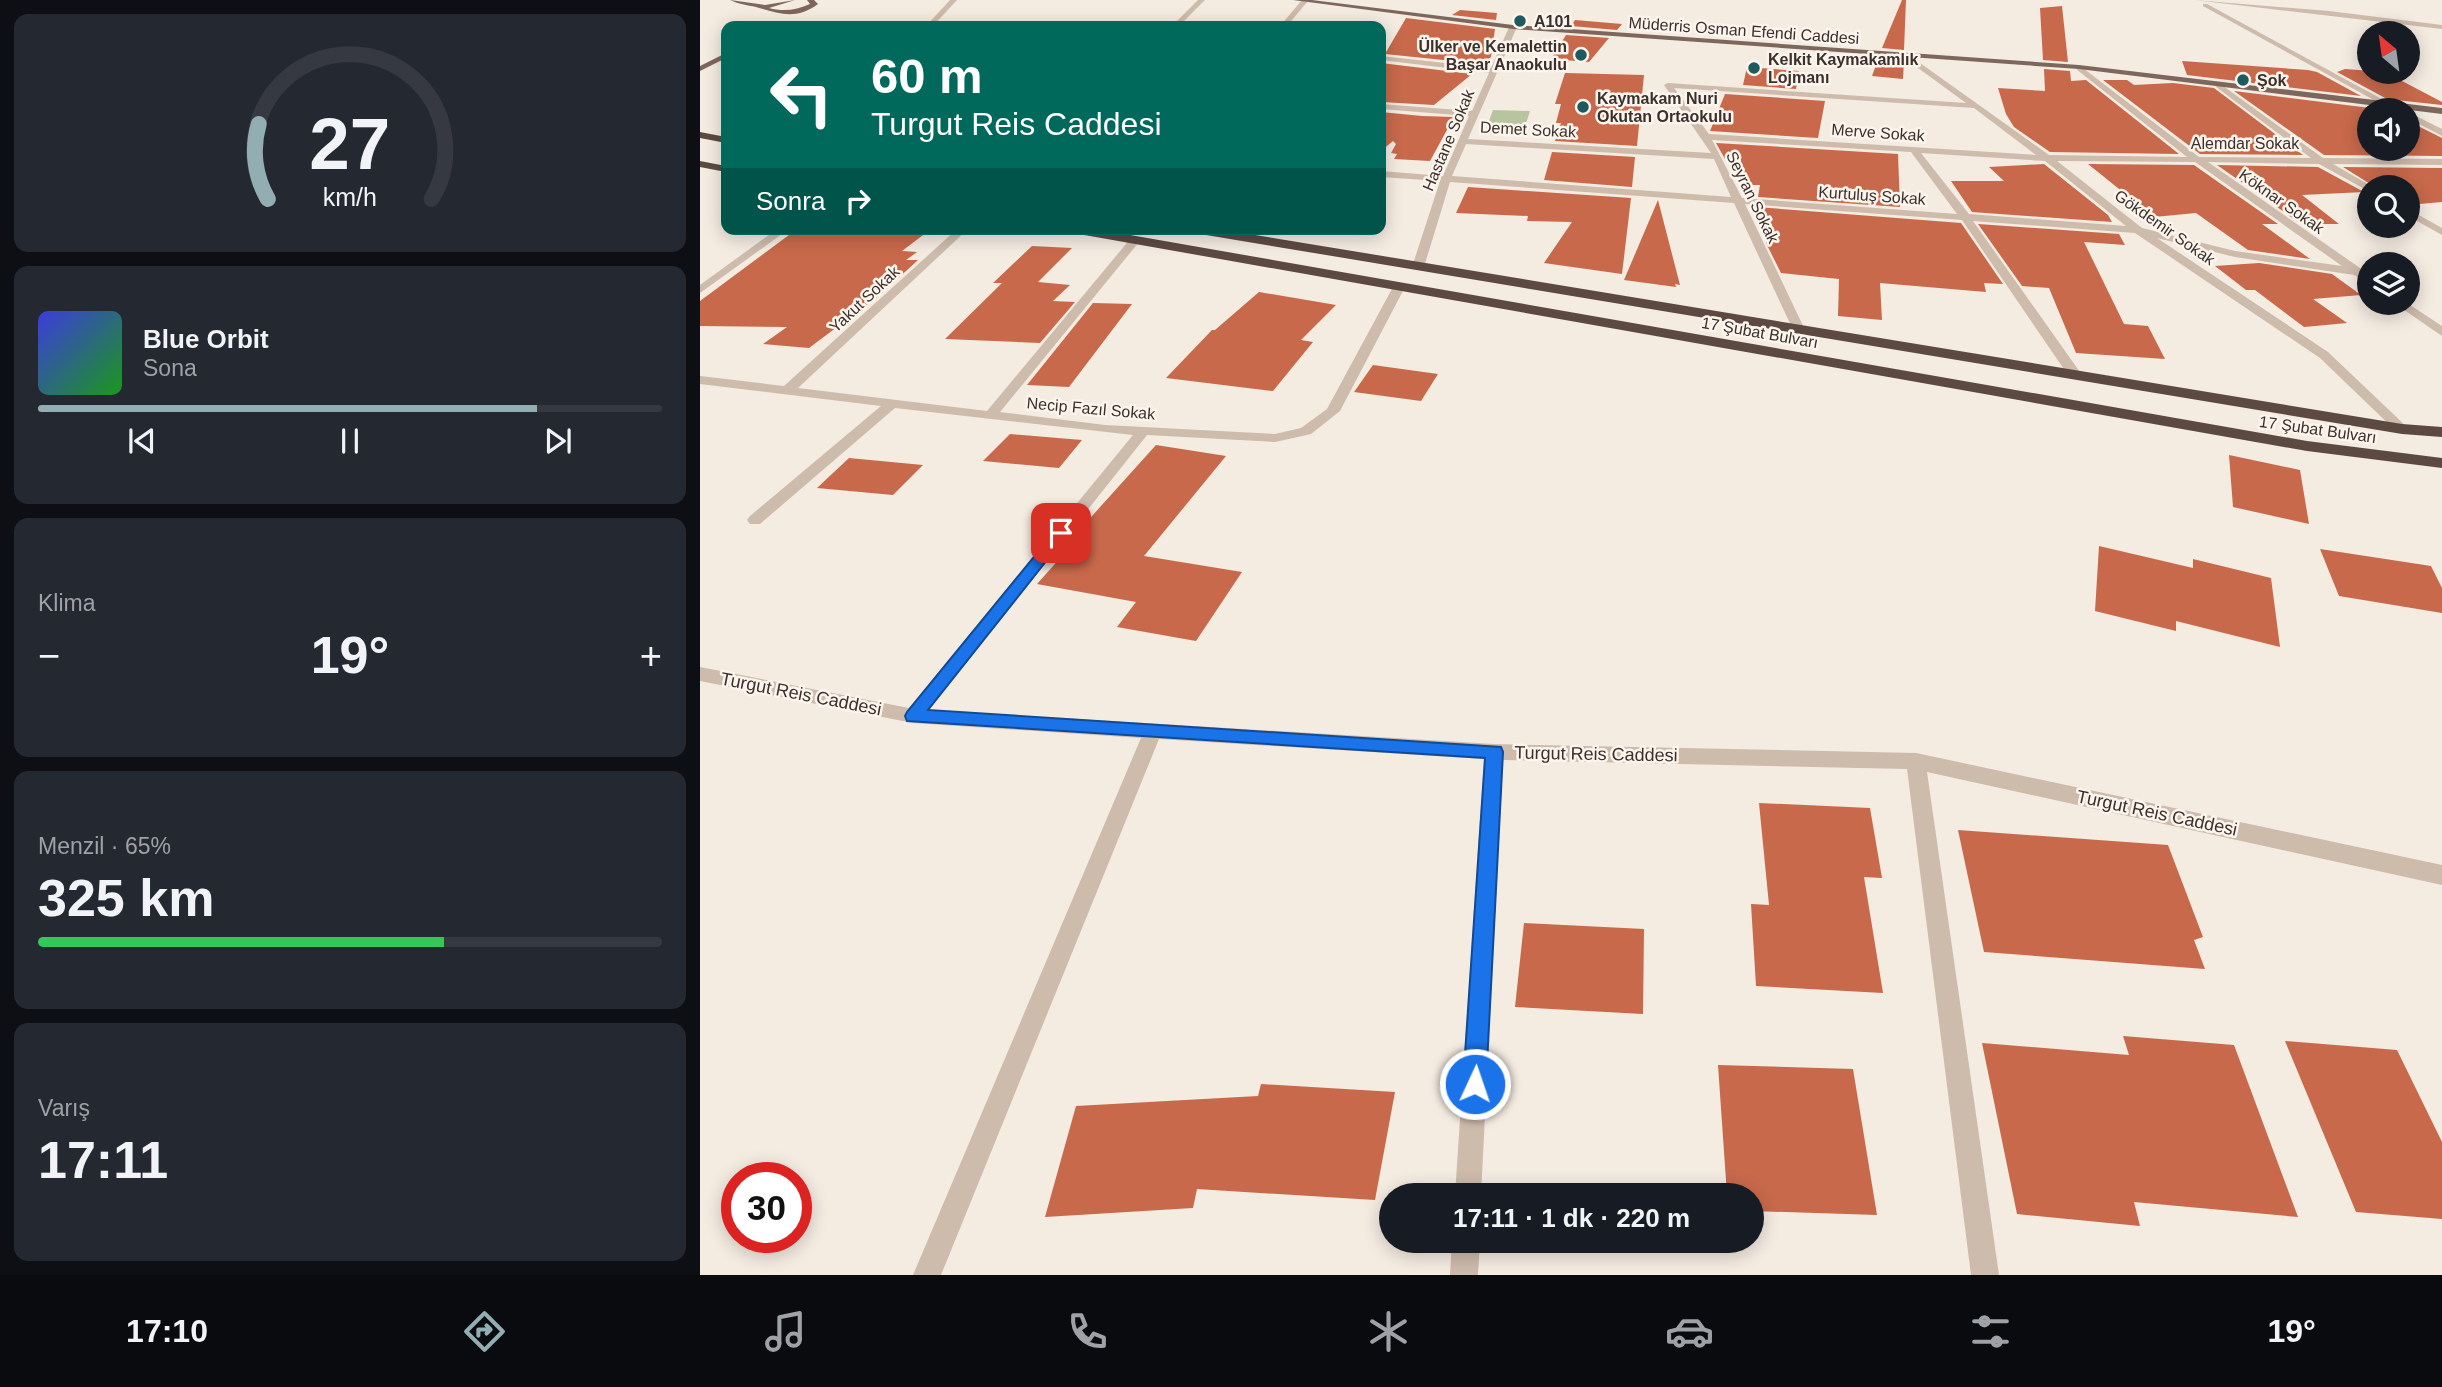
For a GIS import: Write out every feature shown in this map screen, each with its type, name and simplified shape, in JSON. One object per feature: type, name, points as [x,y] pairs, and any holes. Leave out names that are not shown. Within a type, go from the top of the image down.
[{"type":"highway","points":[[700,135],[721,139]]},
{"type":"highway","points":[[700,164],[721,168]]},
{"type":"highway","name":"17 Şubat Bulvarı","points":[[1107,235],[2307,446],[2442,463]]},
{"type":"highway","name":"17 Şubat Bulvarı","points":[[1229,235],[2402,429],[2442,432]]},
{"type":"main road","points":[[733,0],[765,7],[792,0]]},
{"type":"main road","points":[[754,0],[776,3]]},
{"type":"main road","points":[[765,7],[765,11],[783,12],[807,8],[816,4],[814,0]]},
{"type":"main road","name":"Müderris Osman Efendi Caddesi","points":[[1296,0],[1513,27],[2079,67],[2357,101]]},
{"type":"main road","points":[[779,21],[783,12]]},
{"type":"main road","points":[[700,69],[721,58]]},
{"type":"main road","name":"Müderris Osman Efendi Caddesi","points":[[2420,109],[2442,111]]},
{"type":"street","points":[[934,21],[954,0]]},
{"type":"street","points":[[1180,21],[1202,0]]},
{"type":"street","points":[[2197,0],[2329,12],[2442,27]]},
{"type":"street","points":[[2197,0],[2375,98]]},
{"type":"street","points":[[1287,21],[1305,1]]},
{"type":"street","name":"Hastane Sokak","points":[[1418,267],[1446,179],[1513,27]]},
{"type":"street","name":"Gökdemir Sokak","points":[[1906,55],[2047,158],[2138,230],[2324,355],[2402,429]]},
{"type":"street","points":[[1386,59],[1495,71]]},
{"type":"street","name":"Köknar Sokak","points":[[2079,67],[2195,158],[2357,272]]},
{"type":"street","name":"Seyran Sokak","points":[[1799,330],[1717,156],[1668,85],[1973,106]]},
{"type":"street","points":[[2219,85],[2318,159],[2357,182]]},
{"type":"street","points":[[1386,106],[1475,114]]},
{"type":"street","points":[[2420,121],[2442,133]]},
{"type":"street","name":"Merve Sokak","points":[[1706,137],[2047,158]]},
{"type":"street","name":"Demet Sokak","points":[[1463,141],[1717,156]]},
{"type":"street","points":[[1914,150],[1966,218],[2075,375]]},
{"type":"street","name":"Alemdar Sokak","points":[[2047,158],[2442,162]]},
{"type":"street","name":"Kurtuluş Sokak","points":[[1386,174],[2138,230],[2235,254],[2357,272]]},
{"type":"street","points":[[2420,218],[2442,232]]},
{"type":"street","points":[[2423,220],[2442,221]]},
{"type":"street","points":[[700,290],[776,235]]},
{"type":"street","name":"Yakut Sokak","points":[[787,391],[956,235]]},
{"type":"street","points":[[990,416],[1135,240]]},
{"type":"street","name":"Necip Fazıl Sokak","points":[[700,380],[990,416],[1143,431],[1275,438],[1306,431],[1333,411],[1399,286]]},
{"type":"street","points":[[2417,315],[2442,332]]},
{"type":"street","points":[[755,520],[891,404]]},
{"type":"street","points":[[913,716],[1143,431]]},
{"type":"street","name":"Turgut Reis Caddesi","points":[[700,674],[913,716],[1494,752],[1916,761],[2441,878]]},
{"type":"street","points":[[927,1275],[1153,731]]},
{"type":"street","points":[[1469,1183],[1494,752]]},
{"type":"street","points":[[1916,761],[1984,1275]]},
{"type":"street","points":[[1464,1275],[1465,1253]]},
{"type":"green space","points":[[1493,110],[1530,111],[1523,133],[1485,132]]},
{"type":"building","points":[[1902,0],[1906,0],[1904,50],[1882,48]]},
{"type":"building","points":[[2062,6],[2068,62],[2043,60],[2040,8]]},
{"type":"building","points":[[1460,10],[1497,13],[1496,20],[1452,15]]},
{"type":"building","points":[[1406,18],[1495,29],[1491,57],[1482,64],[1386,52]]},
{"type":"building","points":[[1575,20],[1622,24],[1617,30],[1571,26]]},
{"type":"building","points":[[1566,35],[1609,38],[1589,62],[1551,59]]},
{"type":"building","points":[[1879,57],[1904,61],[1903,79],[1872,76]]},
{"type":"building","points":[[2182,61],[2308,70],[2317,72],[2361,96],[2187,75]]},
{"type":"building","points":[[1386,64],[1472,74],[1434,105],[1386,102]]},
{"type":"building","name":"Kelkit Kaymakamlık Lojmanı","points":[[1747,67],[1799,71],[1796,89],[1743,85]]},
{"type":"building","points":[[2044,69],[2070,71],[2071,81],[2086,80],[2179,154],[2050,152],[2014,127],[2006,114],[1998,88],[2045,91]]},
{"type":"building","points":[[2345,69],[2357,70],[2357,83],[2337,72]]},
{"type":"building","name":"Kaymakam Nuri Okutan Ortaokulu","points":[[1565,73],[1644,75],[1637,146],[1555,141],[1561,123],[1556,123],[1561,104],[1555,104]]},
{"type":"building","points":[[2103,80],[2127,80],[2134,85],[2173,83],[2214,88],[2303,155],[2200,154]]},
{"type":"building","points":[[2359,84],[2408,84],[2442,102],[2442,105],[2420,103],[2420,98],[2385,98]]},
{"type":"building","points":[[2234,91],[2357,106],[2357,155],[2324,155]]},
{"type":"building","points":[[1725,94],[1825,101],[1818,138],[1710,131]]},
{"type":"building","points":[[1386,112],[1454,117],[1430,161],[1394,159],[1397,154],[1391,153],[1396,144],[1393,141],[1386,147]]},
{"type":"building","points":[[2420,127],[2442,138],[2442,156],[2420,156]]},
{"type":"building","points":[[1716,143],[1898,154],[1900,207],[1758,197],[1760,185],[1742,185],[1741,160],[1725,159]]},
{"type":"building","points":[[1552,152],[1635,157],[1632,187],[1544,180]]},
{"type":"building","points":[[2044,164],[2108,215],[2112,222],[1972,212],[1951,181],[2004,181],[1989,167]]},
{"type":"building","points":[[2088,164],[2194,165],[2278,224],[2262,224],[2310,259],[2248,250],[2196,213],[2154,217]]},
{"type":"building","points":[[2217,165],[2318,167],[2357,188],[2357,192],[2302,195],[2339,224],[2301,224]]},
{"type":"building","points":[[2343,167],[2442,168],[2442,202],[2420,204],[2420,175],[2357,176]]},
{"type":"building","points":[[1468,187],[1631,198],[1622,274],[1544,263],[1572,222],[1527,221],[1528,216],[1456,213]]},
{"type":"building","points":[[1658,200],[1680,285],[1675,284],[1676,287],[1624,280]]},
{"type":"building","points":[[1756,207],[1961,223],[2003,284],[1984,283],[1986,292],[1880,283],[1882,320],[1838,316],[1839,279],[1781,273],[1766,243],[1769,220],[1755,218]]},
{"type":"building","points":[[1978,224],[2119,234],[2125,245],[2084,242],[2124,324],[2148,326],[2165,359],[2076,353],[2049,288],[2022,286]]},
{"type":"building","points":[[789,235],[923,235],[902,251],[917,252],[906,260],[918,260],[881,294],[809,348],[763,344],[787,327],[700,326],[700,301]]},
{"type":"building","points":[[1032,246],[1072,248],[1038,282],[1070,285],[1053,301],[1075,302],[1040,343],[945,339],[1002,283],[993,283]]},
{"type":"building","points":[[2259,263],[2332,274],[2357,292],[2357,295],[2313,299],[2347,323],[2304,327],[2255,290],[2246,290],[2215,266]]},
{"type":"building","points":[[1259,292],[1336,305],[1301,340],[1313,342],[1273,391],[1166,378],[1212,330]]},
{"type":"building","points":[[1093,303],[1132,304],[1069,387],[1027,385]]},
{"type":"building","points":[[1373,365],[1438,374],[1421,401],[1354,392]]},
{"type":"building","points":[[1010,434],[1082,440],[1059,468],[983,461]]},
{"type":"building","points":[[1156,445],[1226,456],[1144,556],[1242,572],[1196,641],[1117,627],[1136,602],[1037,584],[1088,527],[1083,526]]},
{"type":"building","points":[[2229,455],[2300,470],[2309,524],[2233,507]]},
{"type":"building","points":[[849,458],[923,465],[893,495],[817,488]]},
{"type":"building","points":[[2099,546],[2193,568],[2193,559],[2271,578],[2280,647],[2176,621],[2176,631],[2095,611]]},
{"type":"building","points":[[2320,549],[2431,566],[2442,588],[2442,613],[2339,596]]},
{"type":"building","points":[[1759,803],[1870,808],[1882,878],[1864,877],[1883,993],[1756,986],[1751,904],[1769,905]]},
{"type":"building","points":[[1958,830],[2168,845],[2203,937],[2194,940],[2205,969],[1984,952]]},
{"type":"building","points":[[1524,923],[1644,929],[1643,1014],[1515,1007]]},
{"type":"building","points":[[2123,1036],[2234,1045],[2298,1217],[2134,1202],[2140,1226],[2017,1214],[1982,1043],[2129,1055]]},
{"type":"building","points":[[2285,1041],[2397,1050],[2442,1142],[2442,1219],[2356,1212]]},
{"type":"building","points":[[1718,1065],[1853,1069],[1877,1215],[1764,1211],[1764,1183],[1726,1183]]},
{"type":"building","points":[[1261,1084],[1395,1092],[1375,1200],[1197,1189],[1193,1208],[1045,1217],[1076,1106],[1258,1096]]},
{"type":"place","name":"A101","points":[[1520,21]]},
{"type":"place","name":"Ülker ve Kemalettin Başar Anaokulu","points":[[1581,55]]},
{"type":"place","name":"Kelkit Kaymakamlık Lojmanı","points":[[1754,68]]},
{"type":"place","name":"Şok","points":[[2243,80]]},
{"type":"place","name":"Kaymakam Nuri Okutan Ortaokulu","points":[[1583,107]]},
{"type":"route","points":[[1061,533],[913,716],[1494,752],[1475,1084]]}]
